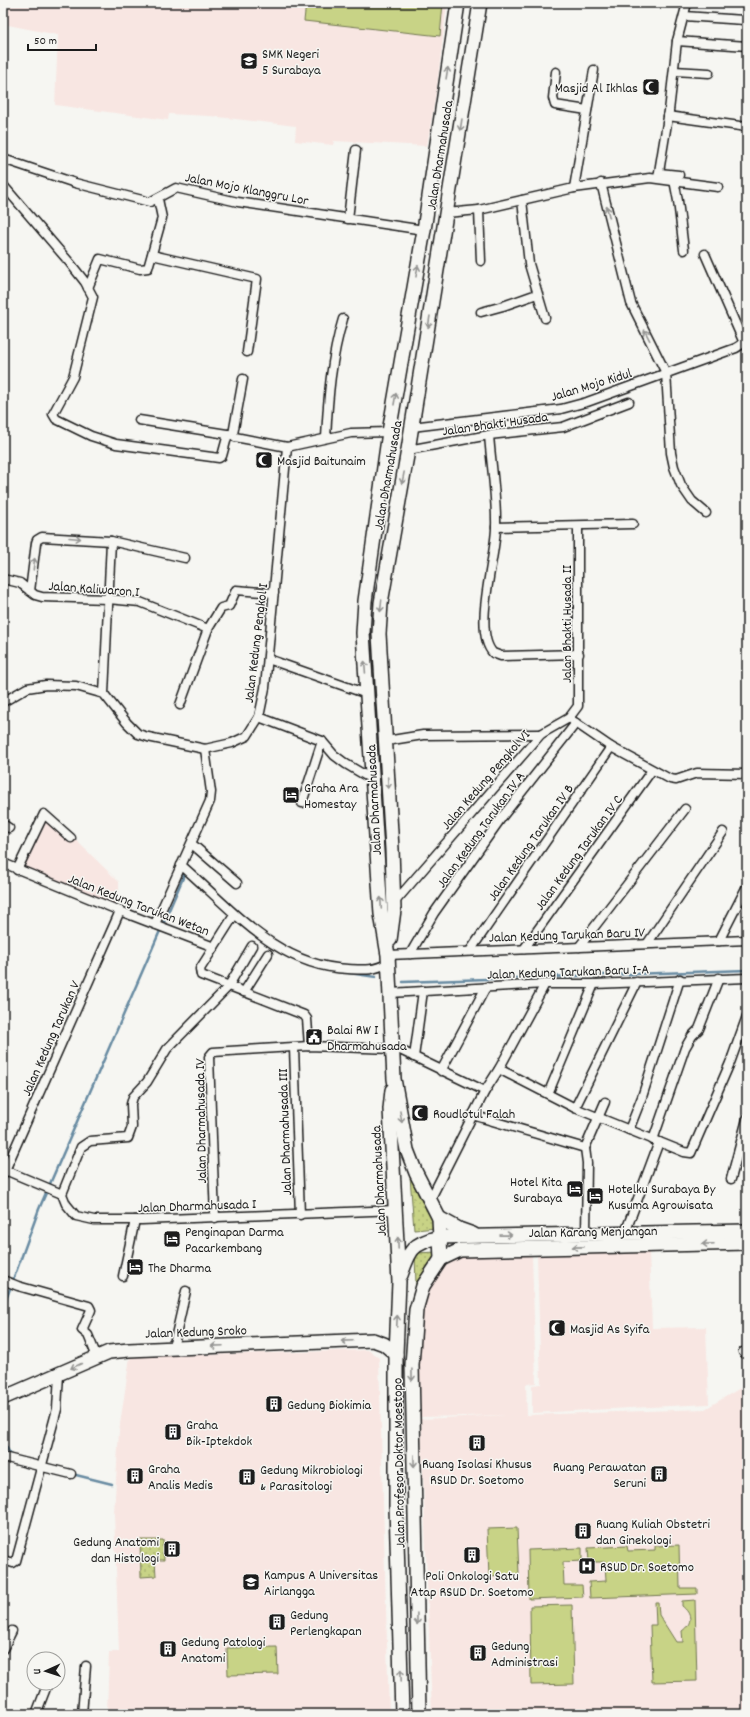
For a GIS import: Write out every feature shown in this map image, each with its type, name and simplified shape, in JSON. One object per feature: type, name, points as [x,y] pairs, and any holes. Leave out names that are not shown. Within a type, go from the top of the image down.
[{"type":"main road","name":"Jalan Dharmahusada","points":[[439,1218],[416,1172],[407,1150],[394,1079],[388,959],[381,914],[363,633],[365,601],[389,432],[424,230],[458,3]]},
{"type":"main road","name":"Jalan Dharmahusada","points":[[388,959],[393,904],[386,743],[379,634],[381,603],[412,427],[480,3]]},
{"type":"main road","points":[[378,515],[387,519],[396,516]]},
{"type":"main road","points":[[375,534],[385,532],[392,538]]},
{"type":"main road","name":"Jalan Dharmahusada","points":[[394,1079],[390,1109],[397,1210],[399,1282]]},
{"type":"main road","points":[[441,1258],[439,1218],[459,1229],[480,1236]]},
{"type":"main road","name":"Jalan Karang Menjangan","points":[[399,1282],[411,1251],[415,1246],[422,1241],[439,1237],[747,1231]]},
{"type":"main road","name":"Jalan Karang Menjangan","points":[[441,1258],[460,1250],[747,1243]]},
{"type":"main road","name":"Jalan Profesor Doktor Moestopo","points":[[419,1714],[412,1365],[416,1310],[423,1286],[441,1258]]},
{"type":"main road","name":"Jalan Profesor Doktor Moestopo","points":[[399,1282],[396,1354],[396,1506],[402,1714]]},
{"type":"main road","name":"Jalan Kedung Sroko","points":[[3,1398],[109,1352],[373,1340],[384,1344],[396,1354]]},
{"type":"street","points":[[658,175],[678,41],[687,3]]},
{"type":"street","points":[[684,16],[744,20]]},
{"type":"street","points":[[678,41],[747,46]]},
{"type":"street","points":[[574,188],[594,70]]},
{"type":"street","points":[[674,71],[709,73]]},
{"type":"street","points":[[556,72],[552,98],[555,105],[587,110]]},
{"type":"street","points":[[668,116],[747,127]]},
{"type":"street","points":[[348,219],[356,150]]},
{"type":"street","points":[[3,159],[75,183],[150,202],[158,199],[162,218],[148,268],[145,270],[100,259],[86,285]]},
{"type":"street","points":[[446,213],[479,210],[574,188],[658,175],[718,187]]},
{"type":"street","points":[[676,178],[684,250]]},
{"type":"street","points":[[601,183],[631,303],[666,373],[671,453],[674,467],[681,485],[692,501],[706,513]]},
{"type":"street","points":[[3,185],[86,285],[93,297],[73,377],[53,414],[56,419],[91,436],[116,444],[219,458],[222,456],[230,435],[243,379]]},
{"type":"street","name":"Jalan Mojo Klanggru Lor","points":[[158,199],[176,188],[238,202],[424,230]]},
{"type":"street","points":[[522,200],[527,253],[537,294],[545,318]]},
{"type":"street","points":[[479,210],[481,261]]},
{"type":"street","points":[[705,254],[746,342]]},
{"type":"street","points":[[152,255],[257,279],[248,352]]},
{"type":"street","points":[[481,312],[537,294]]},
{"type":"street","points":[[326,438],[328,391],[335,351],[343,320]]},
{"type":"street","name":"Jalan Mojo Kidul","points":[[412,427],[561,409],[587,402],[746,342]]},
{"type":"street","name":"Jalan Bhakti Husada","points":[[408,450],[489,435],[563,427],[629,402]]},
{"type":"street","points":[[139,420],[230,435],[287,447],[352,432],[389,432]]},
{"type":"street","points":[[489,435],[496,527],[484,613],[485,634],[490,650],[501,656],[579,654]]},
{"type":"street","name":"Jalan Kedung Pengkol I","points":[[104,694],[127,723],[138,734],[148,738],[205,749],[232,743],[247,736],[259,717],[268,659],[287,447]]},
{"type":"street","points":[[496,527],[633,524]]},
{"type":"street","name":"Jalan Bhakti Husada II","points":[[569,718],[578,706],[578,526]]},
{"type":"street","points":[[30,591],[36,543],[40,538],[48,536],[111,542],[185,558]]},
{"type":"street","points":[[3,702],[27,688],[46,685],[76,686],[104,694],[111,542]]},
{"type":"street","name":"Jalan Kaliwaron I","points":[[3,579],[20,583],[30,591],[42,597],[108,599],[140,602],[208,629]]},
{"type":"street","points":[[180,705],[208,629],[221,608],[229,606],[236,590],[274,593]]},
{"type":"street","points":[[268,659],[367,694]]},
{"type":"street","points":[[259,717],[322,741],[334,755],[373,780]]},
{"type":"street","points":[[569,718],[611,747],[652,770],[674,780],[697,773],[747,774]]},
{"type":"street","name":"Jalan Kedung Pengkol VI","points":[[393,904],[541,734],[569,718]]},
{"type":"street","name":"Jalan Kedung Tarukan IV A","points":[[410,954],[434,913],[497,823],[576,723]]},
{"type":"street","points":[[371,748],[386,743],[423,735],[541,734]]},
{"type":"street","points":[[302,803],[322,741]]},
{"type":"street","name":"Jalan Kedung Tarukan IV B","points":[[470,951],[611,747]]},
{"type":"street","points":[[156,925],[181,865],[208,808],[211,795],[205,749]]},
{"type":"street","name":"Jalan Kedung Tarukan IV C","points":[[524,949],[652,770]]},
{"type":"street","points":[[579,947],[685,809]]},
{"type":"street","points":[[17,870],[44,814],[46,814],[71,838]]},
{"type":"street","points":[[647,944],[723,832]]},
{"type":"street","points":[[192,844],[238,883]]},
{"type":"street","name":"Jalan Kedung Tarukan Wetan","points":[[3,863],[17,870],[214,947],[200,969],[200,973],[228,987],[304,1015],[307,1020],[310,1046]]},
{"type":"street","name":"Jalan Kedung Tarukan Baru IV","points":[[181,865],[241,920],[270,943],[287,953],[333,968],[374,970],[388,959],[410,954],[747,940]]},
{"type":"street","points":[[719,941],[746,888]]},
{"type":"street","name":"Jalan Kedung Tarukan V","points":[[4,1172],[120,911]]},
{"type":"street","points":[[214,947],[233,917]]},
{"type":"street","points":[[4,1172],[62,1194],[81,1147],[90,1141],[128,1138],[132,1127],[131,1109],[133,1098],[147,1082],[168,1049],[228,987],[252,946]]},
{"type":"street","points":[[244,992],[268,954]]},
{"type":"street","points":[[625,1233],[685,1048],[692,1036],[699,1029],[719,978]]},
{"type":"street","name":"Jalan Kedung Tarukan Baru I-A","points":[[390,992],[544,984],[594,984],[680,979],[747,978]]},
{"type":"street","points":[[629,1130],[642,1097],[680,979]]},
{"type":"street","points":[[575,1108],[637,982]]},
{"type":"street","points":[[430,1200],[472,1115],[499,1069],[544,984]]},
{"type":"street","points":[[548,1094],[594,984]]},
{"type":"street","points":[[441,1071],[486,987]]},
{"type":"street","points":[[414,1057],[423,991]]},
{"type":"street","points":[[499,1069],[575,1108],[684,1152],[691,1152],[693,1151],[730,1063],[747,1016]]},
{"type":"street","points":[[294,1048],[310,1046],[392,1049],[414,1057],[485,1091]]},
{"type":"street","name":"Jalan Dharmahusada IV","points":[[215,1218],[209,1057],[215,1051],[294,1048]]},
{"type":"street","name":"Jalan Dharmahusada III","points":[[294,1048],[300,1215]]},
{"type":"street","points":[[586,1234],[587,1163],[585,1148],[597,1117],[605,1102]]},
{"type":"street","points":[[472,1115],[585,1148]]},
{"type":"street","points":[[731,1179],[747,1119]]},
{"type":"street","name":"Jalan Dharmahusada I","points":[[62,1194],[66,1204],[76,1216],[94,1220],[215,1218],[397,1210]]},
{"type":"street","points":[[123,1276],[135,1220]]},
{"type":"street","points":[[5,1281],[90,1306],[91,1310],[82,1330],[88,1335],[97,1357]]},
{"type":"street","points":[[173,1348],[186,1291]]},
{"type":"street","points":[[3,1560],[13,1563],[16,1562],[58,1401],[59,1374]]},
{"type":"street","points":[[7,1458],[42,1465],[71,1474]]},
{"type":"street","points":[[3,1649],[12,1631]]},
{"type":"street","points":[[82,1714],[86,1666]]},
{"type":"street","points":[[36,1714],[45,1691]]},
{"type":"shaded area","name":"SMK Negeri 5 Surabaya","points":[[3,3],[447,3],[437,87],[427,146],[334,141],[333,145],[295,141],[296,126],[210,116],[169,114],[168,120],[55,105],[58,35],[3,24]]},
{"type":"shaded area","points":[[46,811],[119,882],[119,890],[113,907],[19,869]]},
{"type":"shaded area","points":[[649,1252],[652,1328],[706,1327],[709,1404],[532,1413],[532,1385],[541,1384],[537,1255]]},
{"type":"shaded area","name":"RSUD Dr. Soetomo","points":[[532,1255],[536,1383],[526,1384],[527,1415],[705,1409],[747,1384],[747,1714],[432,1714],[421,1419],[506,1415],[421,1417],[418,1309],[436,1273],[457,1257]]},
{"type":"shaded area","name":"Kampus A Universitas Airlangga","points":[[368,1350],[379,1358],[389,1714],[107,1714],[109,1652],[119,1652],[114,1513],[119,1431],[130,1357]]},
{"type":"green space","points":[[306,3],[443,3],[440,36],[304,21]]},
{"type":"green space","points":[[410,1176],[422,1202],[437,1219],[437,1228],[414,1230]]},
{"type":"green space","points":[[438,1252],[416,1286],[415,1253]]},
{"type":"green space","points":[[517,1528],[519,1574],[489,1576],[487,1529]]},
{"type":"green space","points":[[140,1540],[163,1540],[164,1560],[155,1560],[156,1576],[141,1577]]},
{"type":"green space","points":[[679,1545],[680,1588],[697,1588],[697,1594],[590,1598],[589,1582],[606,1581],[605,1562],[589,1562],[588,1548],[627,1546],[628,1551],[655,1550],[655,1546]]},
{"type":"green space","points":[[582,1548],[582,1561],[563,1562],[564,1585],[582,1585],[583,1597],[529,1599],[528,1550]]},
{"type":"green space","points":[[695,1600],[697,1681],[652,1682],[650,1625],[656,1625],[655,1602],[658,1602],[659,1615],[676,1642],[683,1642],[682,1631],[688,1625],[690,1618],[688,1612],[682,1606],[682,1601]]},
{"type":"green space","points":[[572,1605],[574,1684],[531,1685],[530,1606]]},
{"type":"green space","points":[[277,1647],[278,1674],[228,1675],[227,1648]]},
{"type":"waterway","points":[[3,1308],[39,1209],[186,871]]},
{"type":"waterway","points":[[255,936],[271,947]]},
{"type":"waterway","points":[[329,970],[376,977]]},
{"type":"waterway","points":[[403,982],[747,970]]},
{"type":"waterway","points":[[3,1441],[12,1457]]},
{"type":"waterway","points":[[72,1474],[112,1484]]},
{"type":"place","name":"SMK Negeri 5 Surabaya","points":[[249,61]]},
{"type":"place","name":"Masjid Al Ikhlas","points":[[651,87]]},
{"type":"place","name":"Masjid Baitunaim","points":[[264,460]]},
{"type":"place","name":"Graha Ara Homestay","points":[[291,795]]},
{"type":"place","name":"Balai RW I Dharmahusada","points":[[314,1037]]},
{"type":"place","name":"Roudlotul Falah","points":[[420,1113]]},
{"type":"place","name":"Hotel Kita Surabaya","points":[[575,1189]]},
{"type":"place","name":"Hotelku Surabaya By Kusuma Agrowisata","points":[[595,1196]]},
{"type":"place","name":"Penginapan Darma Pacarkembang","points":[[172,1239]]},
{"type":"place","name":"The Dharma","points":[[135,1267]]},
{"type":"place","name":"Masjid As Syifa","points":[[557,1328]]},
{"type":"place","name":"Gedung Biokimia","points":[[274,1404]]},
{"type":"place","name":"Graha Bik-Iptekdok","points":[[173,1432]]},
{"type":"place","name":"Ruang Isolasi Khusus RSUD Dr. Soetomo","points":[[477,1443]]},
{"type":"place","name":"Ruang Perawatan Seruni","points":[[659,1474]]},
{"type":"place","name":"Graha Analis Medis","points":[[135,1476]]},
{"type":"place","name":"Gedung Mikrobiologi & Parasitologi","points":[[247,1477]]},
{"type":"place","name":"Ruang Kuliah Obstetri dan Ginekologi","points":[[583,1531]]},
{"type":"place","name":"Gedung Anatomi dan Histologi","points":[[172,1549]]},
{"type":"place","name":"Poli Onkologi Satu Atap RSUD Dr. Soetomo","points":[[472,1555]]},
{"type":"place","name":"RSUD Dr. Soetomo","points":[[587,1566]]},
{"type":"place","name":"Kampus A Universitas Airlangga","points":[[251,1582]]},
{"type":"place","name":"Gedung Perlengkapan","points":[[277,1622]]},
{"type":"place","name":"Gedung Patologi Anatomi","points":[[168,1649]]},
{"type":"place","name":"Gedung Administrasi","points":[[478,1653]]}]
